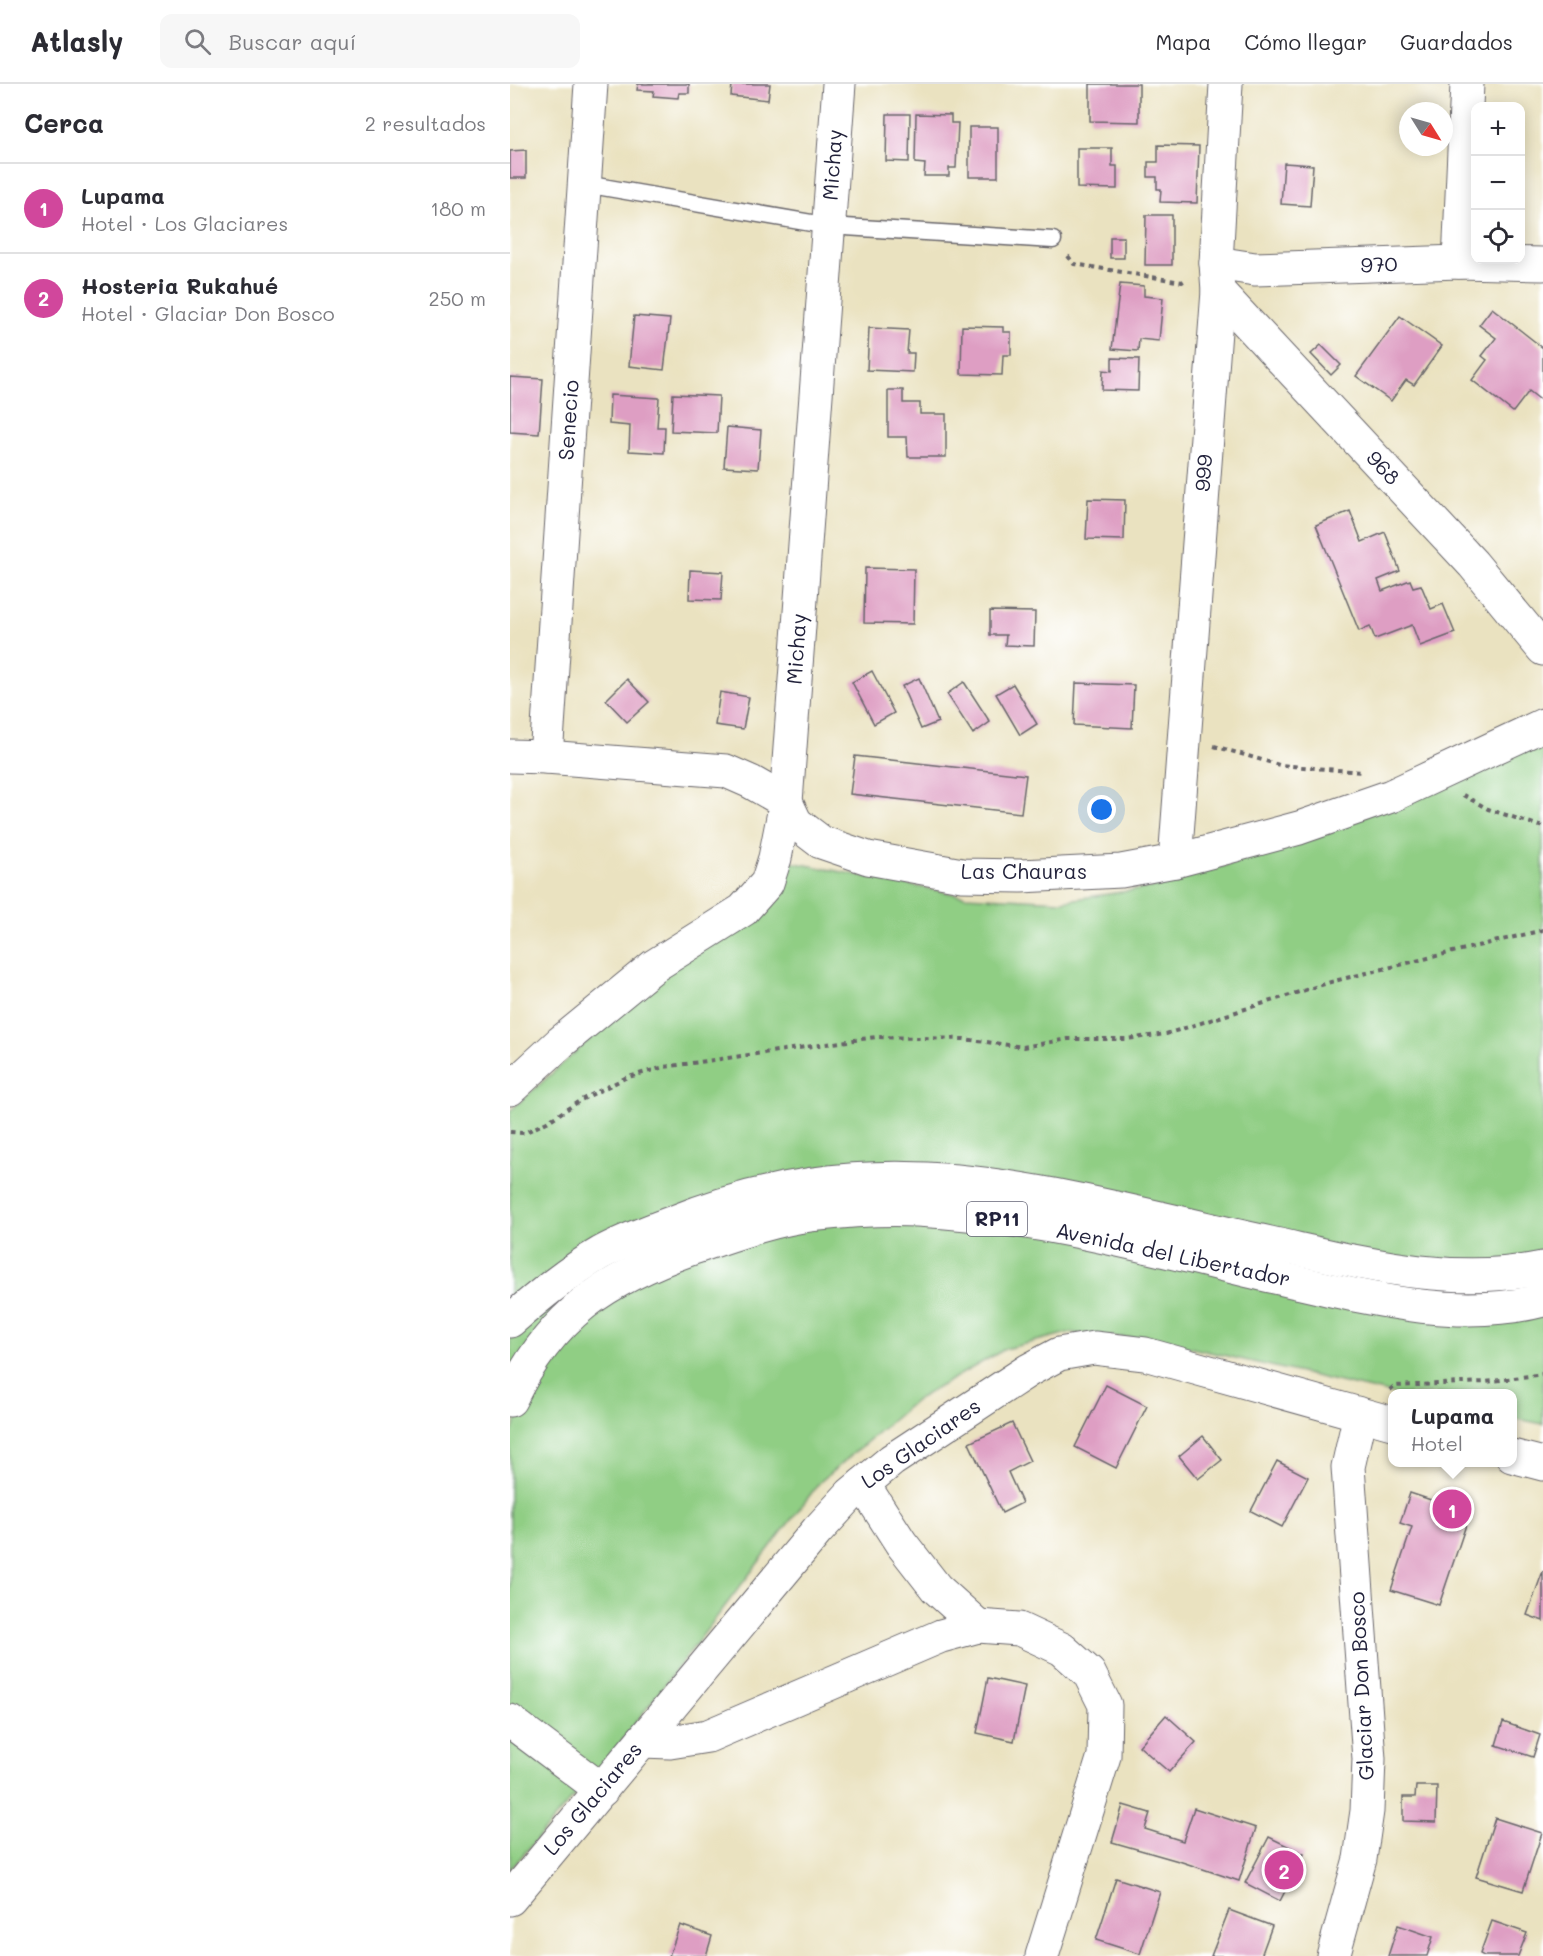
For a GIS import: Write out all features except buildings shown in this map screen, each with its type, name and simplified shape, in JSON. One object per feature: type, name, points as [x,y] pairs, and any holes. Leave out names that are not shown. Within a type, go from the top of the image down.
[{"type":"street","name":"Senecio","points":[[546,756],[591,84]]},
{"type":"street","name":"Michay","points":[[510,1089],[561,1042],[654,966],[743,910],[767,883],[775,858],[786,802],[839,84]]},
{"type":"street","name":"999","points":[[1175,861],[1217,277],[1226,84]]},
{"type":"street","points":[[1459,262],[1467,84]]},
{"type":"street","name":"970","points":[[1217,277],[1255,269],[1459,262],[1543,264]]},
{"type":"street","name":"968","points":[[1217,277],[1473,564],[1543,649]]},
{"type":"street","name":"Las Chauras","points":[[510,756],[546,756],[726,771],[752,782],[786,802],[796,823],[821,842],[868,858],[962,875],[1021,876],[1121,871],[1175,861],[1299,828],[1391,796],[1543,725]]},
{"type":"street","name":"Avenida del Libertador","points":[[510,1321],[562,1278],[603,1252],[644,1233],[704,1209],[762,1192],[831,1181],[925,1179],[994,1185],[1416,1272],[1482,1276],[1514,1274],[1543,1268]]},
{"type":"street","name":"Avenida del Libertador","points":[[510,1400],[532,1360],[547,1340],[579,1306],[600,1290],[638,1270],[679,1253],[738,1232],[809,1215],[913,1209],[957,1213],[1109,1239],[1326,1289],[1406,1303],[1482,1309],[1510,1307],[1543,1300]]},
{"type":"street","name":"Los Glaciares","points":[[510,1899],[817,1531],[851,1494],[892,1460],[1029,1370],[1059,1354],[1094,1348],[1145,1354],[1388,1422]]},
{"type":"street","name":"Glaciar Don Bosco","points":[[1333,1956],[1360,1859],[1367,1810],[1370,1758],[1348,1467],[1360,1414]]},
{"type":"street","points":[[1517,1457],[1543,1464]]},
{"type":"street","points":[[863,1484],[901,1543],[936,1588],[978,1626]]},
{"type":"street","points":[[642,1741],[670,1742],[708,1736],[941,1636],[978,1626],[1019,1629],[1062,1649],[1089,1673],[1105,1705],[1104,1756],[1042,1956]]},
{"type":"street","points":[[510,1721],[602,1790]]},
{"type":"lane","points":[[585,184],[829,226],[1053,240]]},
{"type":"path","points":[[1053,240],[1074,264],[1182,282],[1217,277]]},
{"type":"path","points":[[1184,737],[1279,765],[1372,772]]},
{"type":"path","points":[[1430,777],[1488,809],[1543,827]]},
{"type":"path","points":[[510,1132],[524,1133],[625,1078],[664,1067],[876,1037],[964,1040],[1023,1047],[1068,1039],[1126,1039],[1166,1034],[1334,981],[1543,930]]},
{"type":"path","points":[[1390,1389],[1394,1386],[1485,1382],[1543,1374]]},
{"type":"path","points":[[1360,1414],[1388,1391]]},
{"type":"green space","points":[[1543,731],[1543,1424],[1517,1419],[1517,1389],[1388,1389],[1388,1393],[1157,1340],[1068,1333],[1005,1349],[916,1400],[820,1482],[621,1742],[510,1870],[510,1438],[523,1401],[510,1365],[510,1111],[736,908],[791,862],[965,896],[1062,901],[1155,887],[1322,836]]},
{"type":"place","name":"Lupama","points":[[1452,1509]]},
{"type":"place","name":"Hosteria Rukahué","points":[[1284,1870]]}]
